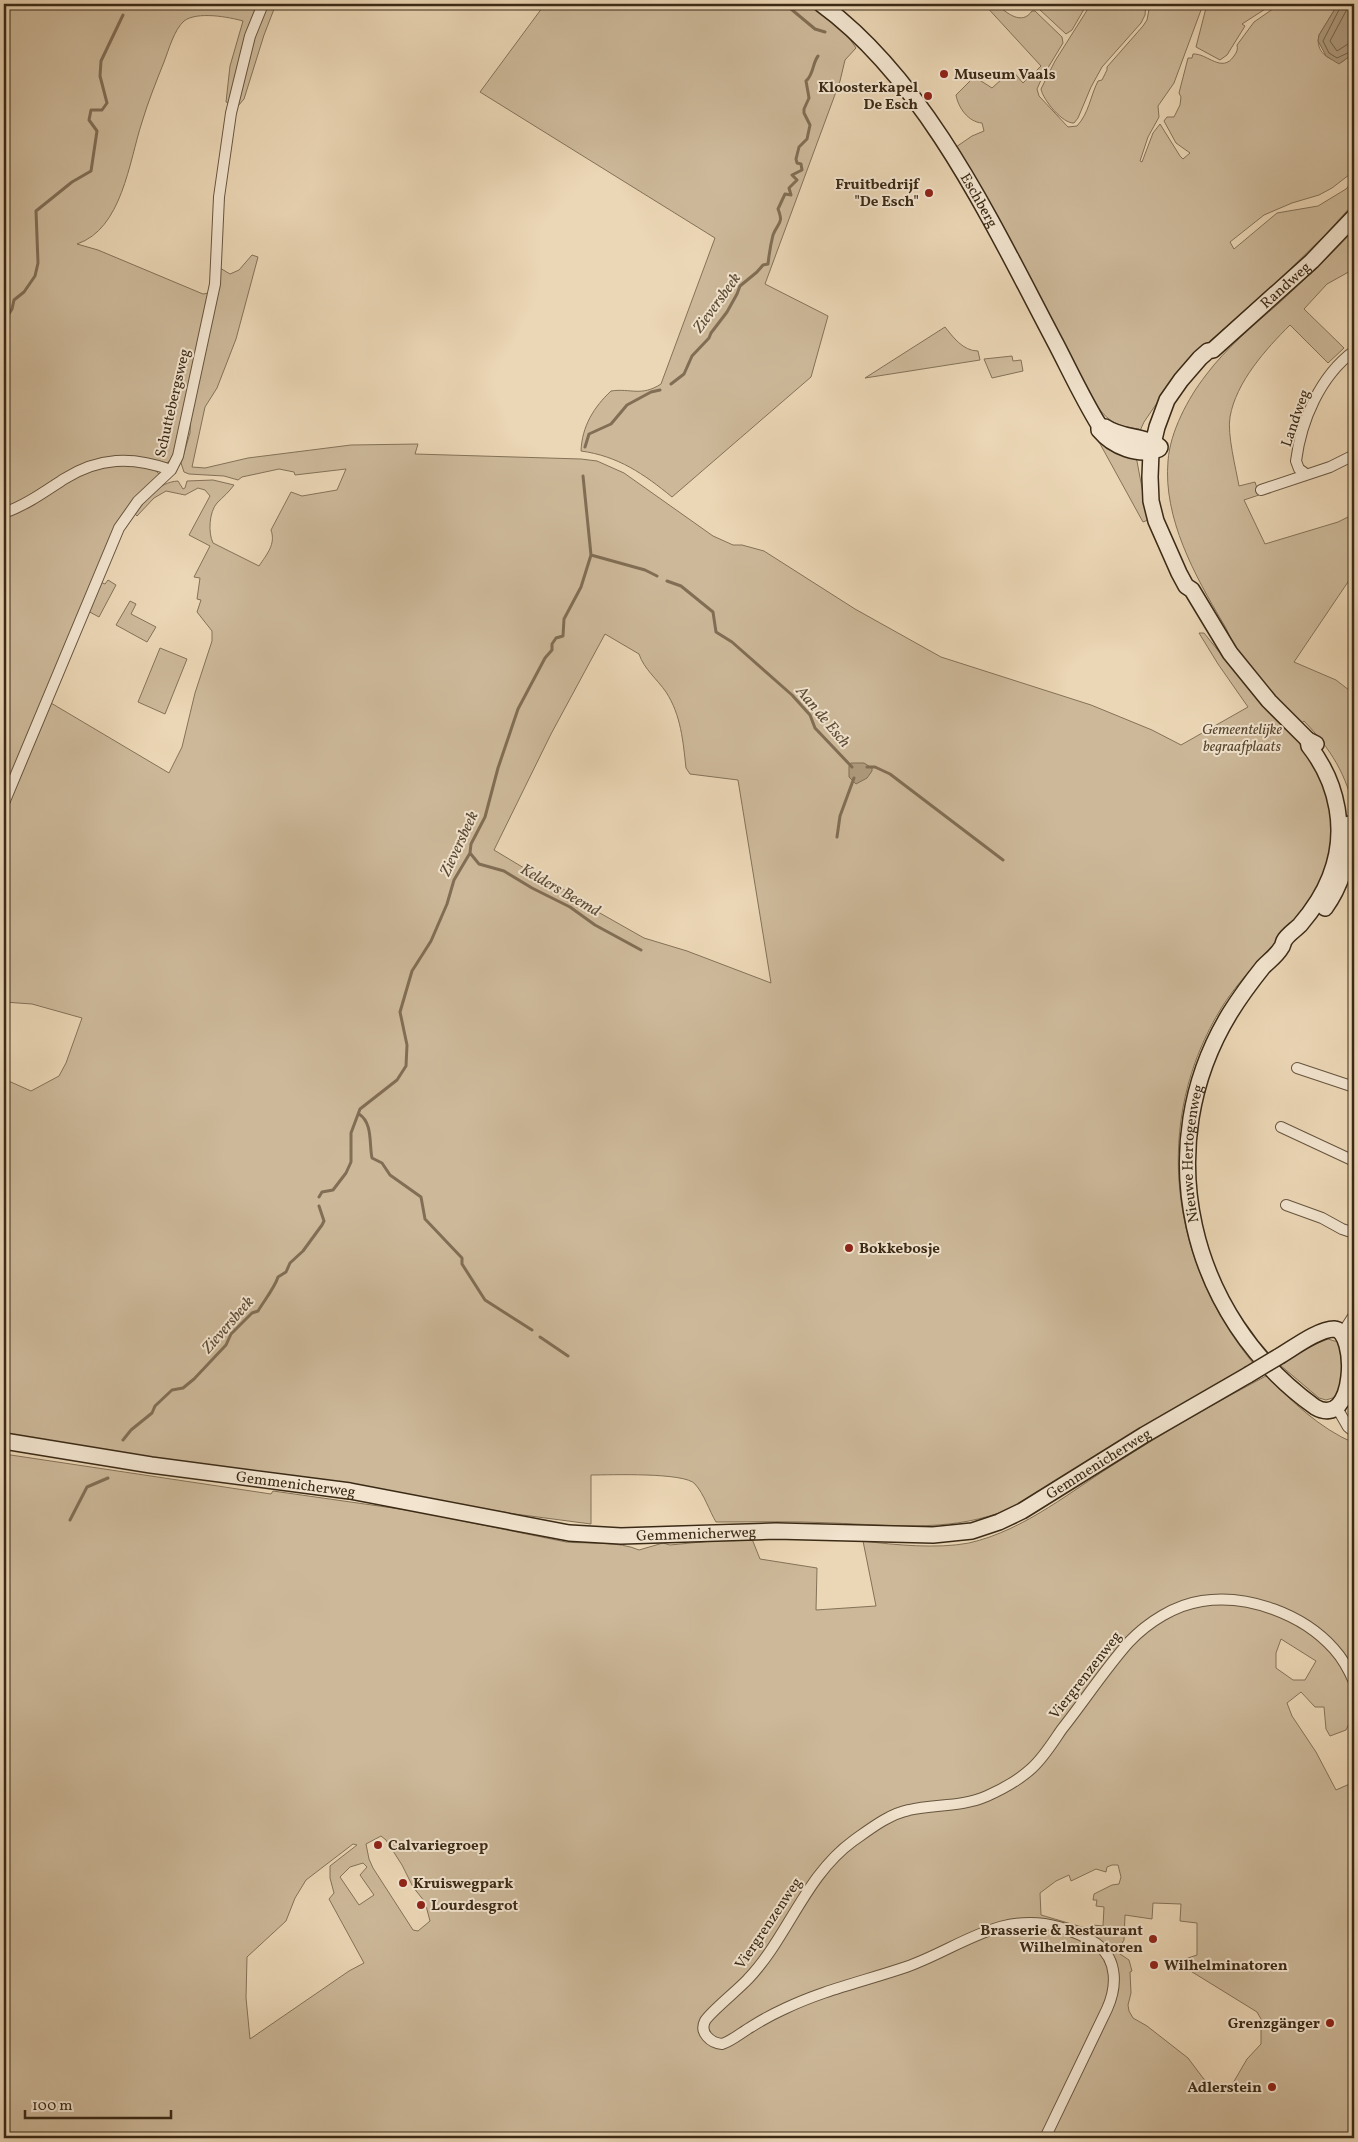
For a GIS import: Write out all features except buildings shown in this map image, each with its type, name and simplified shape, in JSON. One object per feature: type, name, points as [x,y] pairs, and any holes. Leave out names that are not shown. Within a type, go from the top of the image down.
[{"type":"main road","name":"Eschberg","points":[[821,4],[850,27],[892,72],[946,146],[978,196],[1099,424],[1102,433],[1116,444],[1128,449],[1155,447]]},
{"type":"main road","name":"Randweg","points":[[1155,447],[1177,401],[1190,380],[1212,355],[1213,350],[1312,261],[1354,217]]},
{"type":"main road","name":"Nieuwe Hertogenweg","points":[[1155,447],[1162,508],[1169,535],[1191,583],[1192,590],[1238,664],[1308,740],[1308,746],[1328,776],[1336,800],[1344,871],[1336,890],[1323,911],[1288,947],[1282,948],[1259,972],[1240,997],[1220,1030],[1204,1067],[1197,1093],[1190,1128],[1188,1165],[1190,1204],[1198,1241],[1207,1270],[1224,1305],[1242,1334],[1272,1370],[1303,1398],[1324,1411],[1337,1408]]},
{"type":"main road","name":"Gemmenicherweg","points":[[4,1442],[151,1465],[350,1491],[577,1534],[621,1536],[776,1530],[933,1535],[972,1531],[1022,1511],[1152,1430],[1325,1331],[1335,1329],[1342,1332]]},
{"type":"main road","points":[[1337,1408],[1347,1396],[1354,1370],[1352,1346],[1348,1337],[1342,1332]]},
{"type":"street","name":"Schuttebergsweg","points":[[4,803],[119,528],[138,500],[170,470],[178,456],[215,284],[219,197],[231,113],[250,36],[263,4]]},
{"type":"street","name":"Landweg","points":[[1306,474],[1299,469],[1296,461],[1311,408],[1329,376],[1354,351]]},
{"type":"street","points":[[1261,490],[1330,467],[1354,455]]},
{"type":"street","points":[[4,513],[27,503],[79,470],[98,462],[132,461],[170,470]]},
{"type":"street","points":[[1297,1068],[1354,1087]]},
{"type":"street","points":[[1281,1127],[1354,1162]]},
{"type":"street","points":[[1286,1205],[1322,1218],[1354,1233]]},
{"type":"street","points":[[1342,1332],[1354,1315]]},
{"type":"street","points":[[1337,1408],[1348,1427],[1354,1432]]},
{"type":"street","name":"Viergrenzenweg","points":[[1045,2138],[1103,2020],[1114,1988],[1112,1966],[1102,1950],[1091,1941],[1068,1930],[1049,1924],[1025,1922],[986,1931],[921,1962],[835,1989],[792,2005],[722,2044],[714,2042],[707,2037],[703,2030],[704,2024],[708,2017],[732,1996],[756,1970],[776,1943],[820,1874],[835,1856],[873,1827],[896,1814],[909,1810],[974,1801],[1000,1790],[1022,1776],[1042,1756],[1129,1642],[1142,1630],[1164,1615],[1190,1604],[1213,1600],[1243,1602],[1276,1610],[1300,1622],[1328,1643],[1341,1657],[1354,1682]]},
{"type":"green space","points":[[4,4],[276,4],[244,99],[238,106],[226,102],[230,66],[243,21],[222,17],[197,16],[184,21],[180,25],[172,40],[149,100],[122,192],[104,224],[92,236],[77,244],[98,250],[203,294],[209,293],[174,456],[167,463],[121,465],[147,467],[159,474],[138,495],[4,793]]},
{"type":"green space","points":[[545,4],[810,4],[841,26],[856,48],[845,60],[840,81],[765,284],[828,316],[811,377],[672,497],[630,467],[607,457],[581,451],[582,442],[586,425],[594,410],[611,391],[642,391],[661,384],[715,238],[480,92]]},
{"type":"green space","points":[[984,4],[997,4],[1009,14],[1019,18],[1024,18],[1032,11],[1035,11],[1062,37],[1063,43],[1043,76],[1035,72],[1041,66]]},
{"type":"green space","points":[[1038,4],[1087,4],[1072,30],[1066,34],[1039,9]]},
{"type":"green space","points":[[1091,4],[1146,4],[1145,15],[1141,23],[1102,67],[1074,123],[1064,120],[1059,116],[1045,99],[1041,89],[1055,61]]},
{"type":"green space","points":[[1150,4],[1201,4],[1201,10],[1174,83],[1158,106],[1159,117],[1148,137],[1140,161],[1142,162],[1153,133],[1160,124],[1183,159],[1190,153],[1176,143],[1164,121],[1167,117],[1174,117],[1180,105],[1181,97],[1179,93],[1188,58],[1192,58],[1193,54],[1219,63],[1229,61],[1237,52],[1237,45],[1254,22],[1280,4],[1338,4],[1319,35],[1318,41],[1324,54],[1332,59],[1342,62],[1354,53],[1354,171],[1332,188],[1319,195],[1292,203],[1264,215],[1230,242],[1234,249],[1277,213],[1318,206],[1346,189],[1354,180],[1354,203],[1325,235],[1276,283],[1183,365],[1144,422],[1139,433],[1139,429],[1123,426],[1112,421],[1097,406],[956,147],[972,136],[984,131],[982,123],[972,120],[964,113],[956,95],[971,80],[978,79],[992,88],[1012,70],[1023,83],[1034,72],[1041,80],[1037,89],[1039,96],[1068,127],[1077,126],[1084,116],[1095,87],[1098,81],[1102,80],[1107,67],[1147,20]]},
{"type":"green space","points":[[1207,4],[1273,4],[1242,24],[1245,26],[1227,55],[1220,60],[1196,47]]},
{"type":"green space","points":[[1354,230],[1354,269],[1327,284],[1304,309],[1344,348],[1328,363],[1290,325],[1262,355],[1245,379],[1233,404],[1229,424],[1239,486],[1255,482],[1259,495],[1244,500],[1265,544],[1338,522],[1354,514],[1354,573],[1294,662],[1336,680],[1354,694],[1354,813],[1347,787],[1330,752],[1304,721],[1302,723],[1267,686],[1242,656],[1202,586],[1183,546],[1176,525],[1168,482],[1168,461],[1172,439],[1181,416],[1193,394],[1214,365],[1231,346],[1307,277]]},
{"type":"green space","name":"Gemeentelijke begraafplaats","points":[[252,255],[258,257],[236,339],[217,388],[205,407],[192,467],[205,468],[248,458],[351,445],[418,444],[415,454],[597,461],[624,473],[713,536],[733,545],[742,545],[764,551],[855,609],[941,657],[1091,705],[1152,730],[1181,745],[1248,707],[1199,633],[1204,633],[1252,692],[1314,760],[1320,769],[1325,783],[1330,812],[1331,844],[1324,871],[1312,896],[1297,918],[1239,983],[1222,1007],[1200,1051],[1185,1097],[1179,1143],[1180,1190],[1188,1236],[1203,1281],[1225,1323],[1253,1363],[1171,1411],[1023,1503],[978,1519],[937,1525],[896,1526],[804,1522],[716,1522],[698,1488],[688,1480],[662,1476],[629,1475],[591,1475],[591,1524],[515,1514],[351,1486],[181,1463],[4,1433],[4,1079],[31,1091],[59,1076],[66,1063],[82,1018],[32,1004],[4,1002],[4,816],[51,703],[169,773],[182,747],[195,693],[212,641],[212,631],[197,612],[201,600],[197,599],[200,578],[194,577],[210,546],[189,535],[210,496],[205,490],[198,488],[185,495],[166,491],[154,498],[137,516],[135,514],[153,493],[164,485],[178,481],[183,489],[187,481],[213,480],[234,485],[214,507],[210,523],[211,539],[213,543],[259,566],[272,544],[271,530],[291,492],[302,496],[337,490],[346,469],[295,475],[294,472],[279,469],[242,477],[238,480],[224,476],[184,472],[181,463],[190,433],[191,410],[220,268],[230,274],[239,270]],"holes":[[[605,634],[639,654],[647,669],[666,692],[675,710],[684,748],[686,768],[690,774],[738,780],[771,983],[687,951],[644,938],[591,908],[547,878],[524,868],[494,850],[551,734]]]},
{"type":"green space","points":[[945,327],[963,346],[978,351],[980,360],[865,378]]},
{"type":"green space","points":[[1012,356],[1013,361],[1021,360],[1023,371],[992,378],[984,359]]},
{"type":"green space","points":[[1082,411],[1136,456],[1148,520],[1143,522]]},
{"type":"green space","points":[[108,580],[116,585],[99,617],[86,610],[100,582],[105,584]]},
{"type":"green space","points":[[130,601],[136,604],[131,614],[156,627],[147,642],[116,625]]},
{"type":"green space","points":[[160,648],[187,659],[165,714],[138,702]]},
{"type":"green space","points":[[1328,1339],[1341,1343],[1343,1382],[1336,1397],[1326,1400],[1319,1398],[1280,1365],[1311,1346]]},
{"type":"green space","points":[[1266,1376],[1296,1405],[1318,1422],[1354,1443],[1354,1713],[1346,1730],[1330,1736],[1326,1729],[1324,1707],[1315,1707],[1301,1692],[1287,1703],[1292,1716],[1316,1752],[1336,1790],[1354,1782],[1354,2138],[4,2138],[4,1454],[271,1494],[273,1491],[414,1511],[566,1542],[613,1544],[639,1550],[663,1543],[670,1545],[752,1539],[760,1559],[817,1568],[816,1610],[876,1606],[863,1541],[902,1545],[957,1545],[990,1537],[1010,1529],[1048,1508],[1103,1471],[1193,1416]],"holes":[[[1281,1639],[1316,1661],[1305,1680],[1293,1680],[1276,1668],[1276,1653]],[[381,1836],[386,1840],[413,1887],[425,1902],[430,1921],[418,1931],[413,1930],[369,1859],[366,1844]],[[353,1844],[357,1845],[330,1866],[330,1878],[334,1893],[329,1899],[364,1963],[349,1971],[250,2039],[246,1998],[247,1957],[286,1921],[295,1898],[306,1880]],[[363,1863],[367,1867],[360,1875],[374,1895],[359,1905],[340,1877],[350,1867]],[[1118,1865],[1121,1877],[1119,1884],[1112,1885],[1094,1894],[1093,1900],[1097,1900],[1096,1906],[1104,1907],[1103,1926],[1093,1925],[1092,1930],[1041,1915],[1040,1893],[1056,1881],[1069,1875],[1071,1881],[1096,1869],[1106,1872],[1107,1867]],[[1153,1903],[1181,1904],[1180,1921],[1197,1923],[1197,1955],[1176,1962],[1257,2012],[1261,2019],[1261,2044],[1247,2059],[1229,2090],[1221,2094],[1203,2078],[1188,2058],[1147,2026],[1133,2018],[1128,2005],[1131,1993],[1130,1972],[1132,1971],[1129,1960],[1117,1952],[1124,1940],[1125,1915],[1152,1919]]]},
{"type":"water","points":[[1338,4],[1354,4],[1354,53],[1339,64],[1326,56],[1318,41],[1319,35]]},
{"type":"water","points":[[851,763],[864,763],[872,768],[872,771],[867,778],[856,784],[849,777],[849,766]]},
{"type":"waterway","name":"Zieversbeek","points":[[785,4],[815,29],[825,32]]},
{"type":"waterway","points":[[4,322],[12,309],[14,300],[24,292],[35,276],[38,263],[36,211],[72,182],[91,171],[97,131],[89,120],[91,110],[102,110],[107,103],[100,76],[101,61],[123,15]]},
{"type":"waterway","name":"Zieversbeek","points":[[671,384],[684,374],[692,356],[709,338],[727,312],[740,286],[763,265],[768,264],[773,235],[780,223],[778,209],[785,194],[791,195],[789,188],[797,180],[792,175],[802,170],[801,164],[797,163],[796,159],[799,147],[807,139],[810,125],[804,113],[809,98],[806,81],[818,56]]},
{"type":"waterway","name":"Zieversbeek","points":[[585,447],[589,434],[611,424],[627,405],[651,392],[660,390]]},
{"type":"waterway","name":"Zieversbeek","points":[[319,1197],[322,1192],[333,1190],[346,1173],[351,1162],[351,1133],[360,1109],[397,1080],[406,1066],[407,1045],[400,1012],[412,971],[431,941],[447,904],[454,880],[470,853],[471,844],[485,817],[498,768],[518,709],[545,658],[552,650],[552,644],[556,638],[563,636],[564,619],[581,587],[591,555],[583,476]]},
{"type":"waterway","name":"Aan de Esch","points":[[591,555],[645,570],[657,576]]},
{"type":"waterway","name":"Aan de Esch","points":[[667,581],[681,586],[713,612],[716,632],[732,642],[792,695],[810,715],[815,728],[852,767]]},
{"type":"waterway","name":"Aan de Esch","points":[[867,767],[875,767],[890,774],[1003,860]]},
{"type":"waterway","points":[[837,837],[840,816],[854,778]]},
{"type":"waterway","name":"Kelders Beemd","points":[[470,853],[479,864],[504,871],[532,888],[570,907],[595,925],[641,950]]},
{"type":"waterway","points":[[359,1114],[367,1123],[372,1158],[382,1163],[390,1175],[421,1197],[425,1219],[462,1258],[462,1264],[485,1300],[532,1330]]},
{"type":"waterway","name":"Zieversbeek","points":[[123,1440],[131,1430],[152,1413],[155,1406],[172,1390],[183,1388],[194,1379],[226,1345],[231,1334],[252,1313],[258,1311],[278,1277],[286,1272],[290,1263],[303,1251],[322,1225],[324,1221],[319,1206]]},
{"type":"waterway","points":[[540,1337],[568,1356]]},
{"type":"waterway","name":"Zieversbeek","points":[[70,1520],[87,1487],[108,1478]]},
{"type":"place","name":"Museum Vaals","points":[[944,74]]},
{"type":"place","name":"Kloosterkapel De Esch","points":[[928,96]]},
{"type":"place","name":"Fruitbedrijf \"De Esch\"","points":[[929,193]]},
{"type":"place","name":"Bokkebosje","points":[[849,1248]]},
{"type":"place","name":"Calvariegroep","points":[[378,1845]]},
{"type":"place","name":"Kruiswegpark","points":[[403,1883]]},
{"type":"place","name":"Lourdesgrot","points":[[421,1905]]},
{"type":"place","name":"Brasserie & Restaurant Wilhelminatoren","points":[[1153,1939]]},
{"type":"place","name":"Wilhelminatoren","points":[[1154,1965]]},
{"type":"place","name":"Grenzgänger","points":[[1330,2023]]},
{"type":"place","name":"Adlerstein","points":[[1272,2087]]}]
